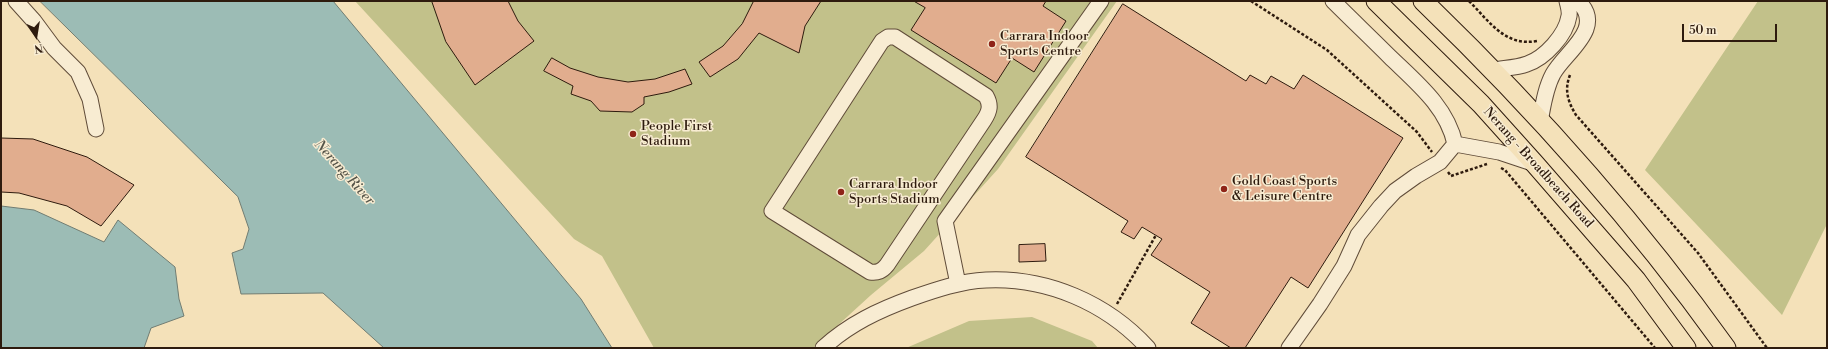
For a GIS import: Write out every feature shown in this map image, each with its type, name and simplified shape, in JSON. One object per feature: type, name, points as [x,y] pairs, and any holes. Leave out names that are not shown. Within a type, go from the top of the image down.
[{"type":"main road","name":"Nerang - Broadbeach Road","points":[[1376,1],[1481,104],[1535,164],[1636,280],[1686,348]]},
{"type":"main road","points":[[1423,1],[1492,70],[1587,174],[1651,250],[1726,348]]},
{"type":"street","points":[[16,1],[34,21],[54,48],[78,72],[90,99],[96,129]]},
{"type":"street","points":[[945,221],[1101,1]]},
{"type":"street","points":[[1333,1],[1427,93],[1442,112],[1452,130],[1455,144]]},
{"type":"street","points":[[1492,70],[1528,64],[1543,54],[1558,40],[1566,27],[1570,14],[1567,1]]},
{"type":"street","points":[[1540,122],[1549,83],[1554,72],[1581,39],[1586,28],[1586,13],[1578,1]]},
{"type":"street","points":[[888,37],[895,37],[986,96],[989,102],[990,109],[984,120],[926,206],[887,265],[876,273],[864,270],[772,211],[882,42],[888,37]]},
{"type":"street","points":[[1289,348],[1320,304],[1344,266],[1358,235],[1381,206],[1395,191],[1416,176],[1440,162],[1455,144]]},
{"type":"street","points":[[1455,144],[1485,149],[1535,164]]},
{"type":"street","points":[[926,206],[945,221],[958,284]]},
{"type":"street","points":[[823,348],[858,321],[872,314],[922,295],[958,284],[985,280],[1012,280],[1034,283],[1080,297],[1123,323],[1148,348]]},
{"type":"path","points":[[1251,1],[1327,50],[1417,132],[1451,176],[1490,163]]},
{"type":"path","points":[[1469,1],[1508,38],[1522,43],[1537,42],[1541,40]]},
{"type":"path","points":[[1573,70],[1567,84],[1567,92],[1571,107],[1576,115],[1698,253],[1767,348]]},
{"type":"path","points":[[1495,166],[1505,170],[1656,348]]},
{"type":"path","points":[[1110,315],[1156,235]]},
{"type":"shaded area","points":[[355,1],[1117,1],[998,169],[924,251],[871,295],[813,348],[654,348],[602,256],[574,239]]},
{"type":"shaded area","points":[[1758,1],[1827,1],[1827,224],[1782,315],[1645,170]]},
{"type":"shaded area","points":[[1032,317],[1092,341],[1098,348],[906,348],[969,321]]},
{"type":"water","name":"Nerang River","points":[[40,1],[333,1],[581,299],[612,348],[384,348],[323,293],[241,294],[232,253],[243,249],[249,229],[238,197]]},
{"type":"water","points":[[1,206],[34,210],[104,242],[118,220],[175,267],[179,299],[184,316],[151,328],[144,348],[1,348]]},
{"type":"building","points":[[432,1],[508,1],[518,21],[534,41],[475,85],[446,42]]},
{"type":"building","points":[[754,1],[821,1],[805,26],[799,53],[759,33],[738,59],[710,77],[699,62],[723,46],[742,24]]},
{"type":"building","name":"Carrara Indoor Sports Centre","points":[[914,1],[1046,1],[1043,6],[1066,21],[1034,72],[1012,58],[996,83],[911,30],[925,8]]},
{"type":"building","name":"Gold Coast Sports & Leisure Centre","points":[[1123,4],[1246,81],[1250,75],[1266,84],[1271,76],[1294,89],[1303,75],[1403,138],[1308,288],[1291,277],[1245,348],[1231,348],[1191,323],[1210,292],[1151,255],[1162,239],[1142,227],[1134,239],[1121,232],[1128,221],[1026,157]]},
{"type":"building","points":[[552,58],[570,68],[598,77],[628,82],[655,79],[685,69],[692,84],[669,92],[644,97],[644,104],[632,112],[600,111],[591,101],[571,94],[573,86],[544,71]]},
{"type":"building","points":[[1,138],[33,139],[87,157],[134,185],[101,226],[67,206],[19,193],[1,192]]},
{"type":"building","points":[[1045,244],[1046,261],[1019,262],[1019,245]]},
{"type":"place","name":"Carrara Indoor Sports Centre","points":[[992,44]]},
{"type":"place","name":"People First Stadium","points":[[633,134]]},
{"type":"place","name":"Gold Coast Sports & Leisure Centre","points":[[1224,189]]},
{"type":"place","name":"Carrara Indoor Sports Stadium","points":[[841,192]]}]
